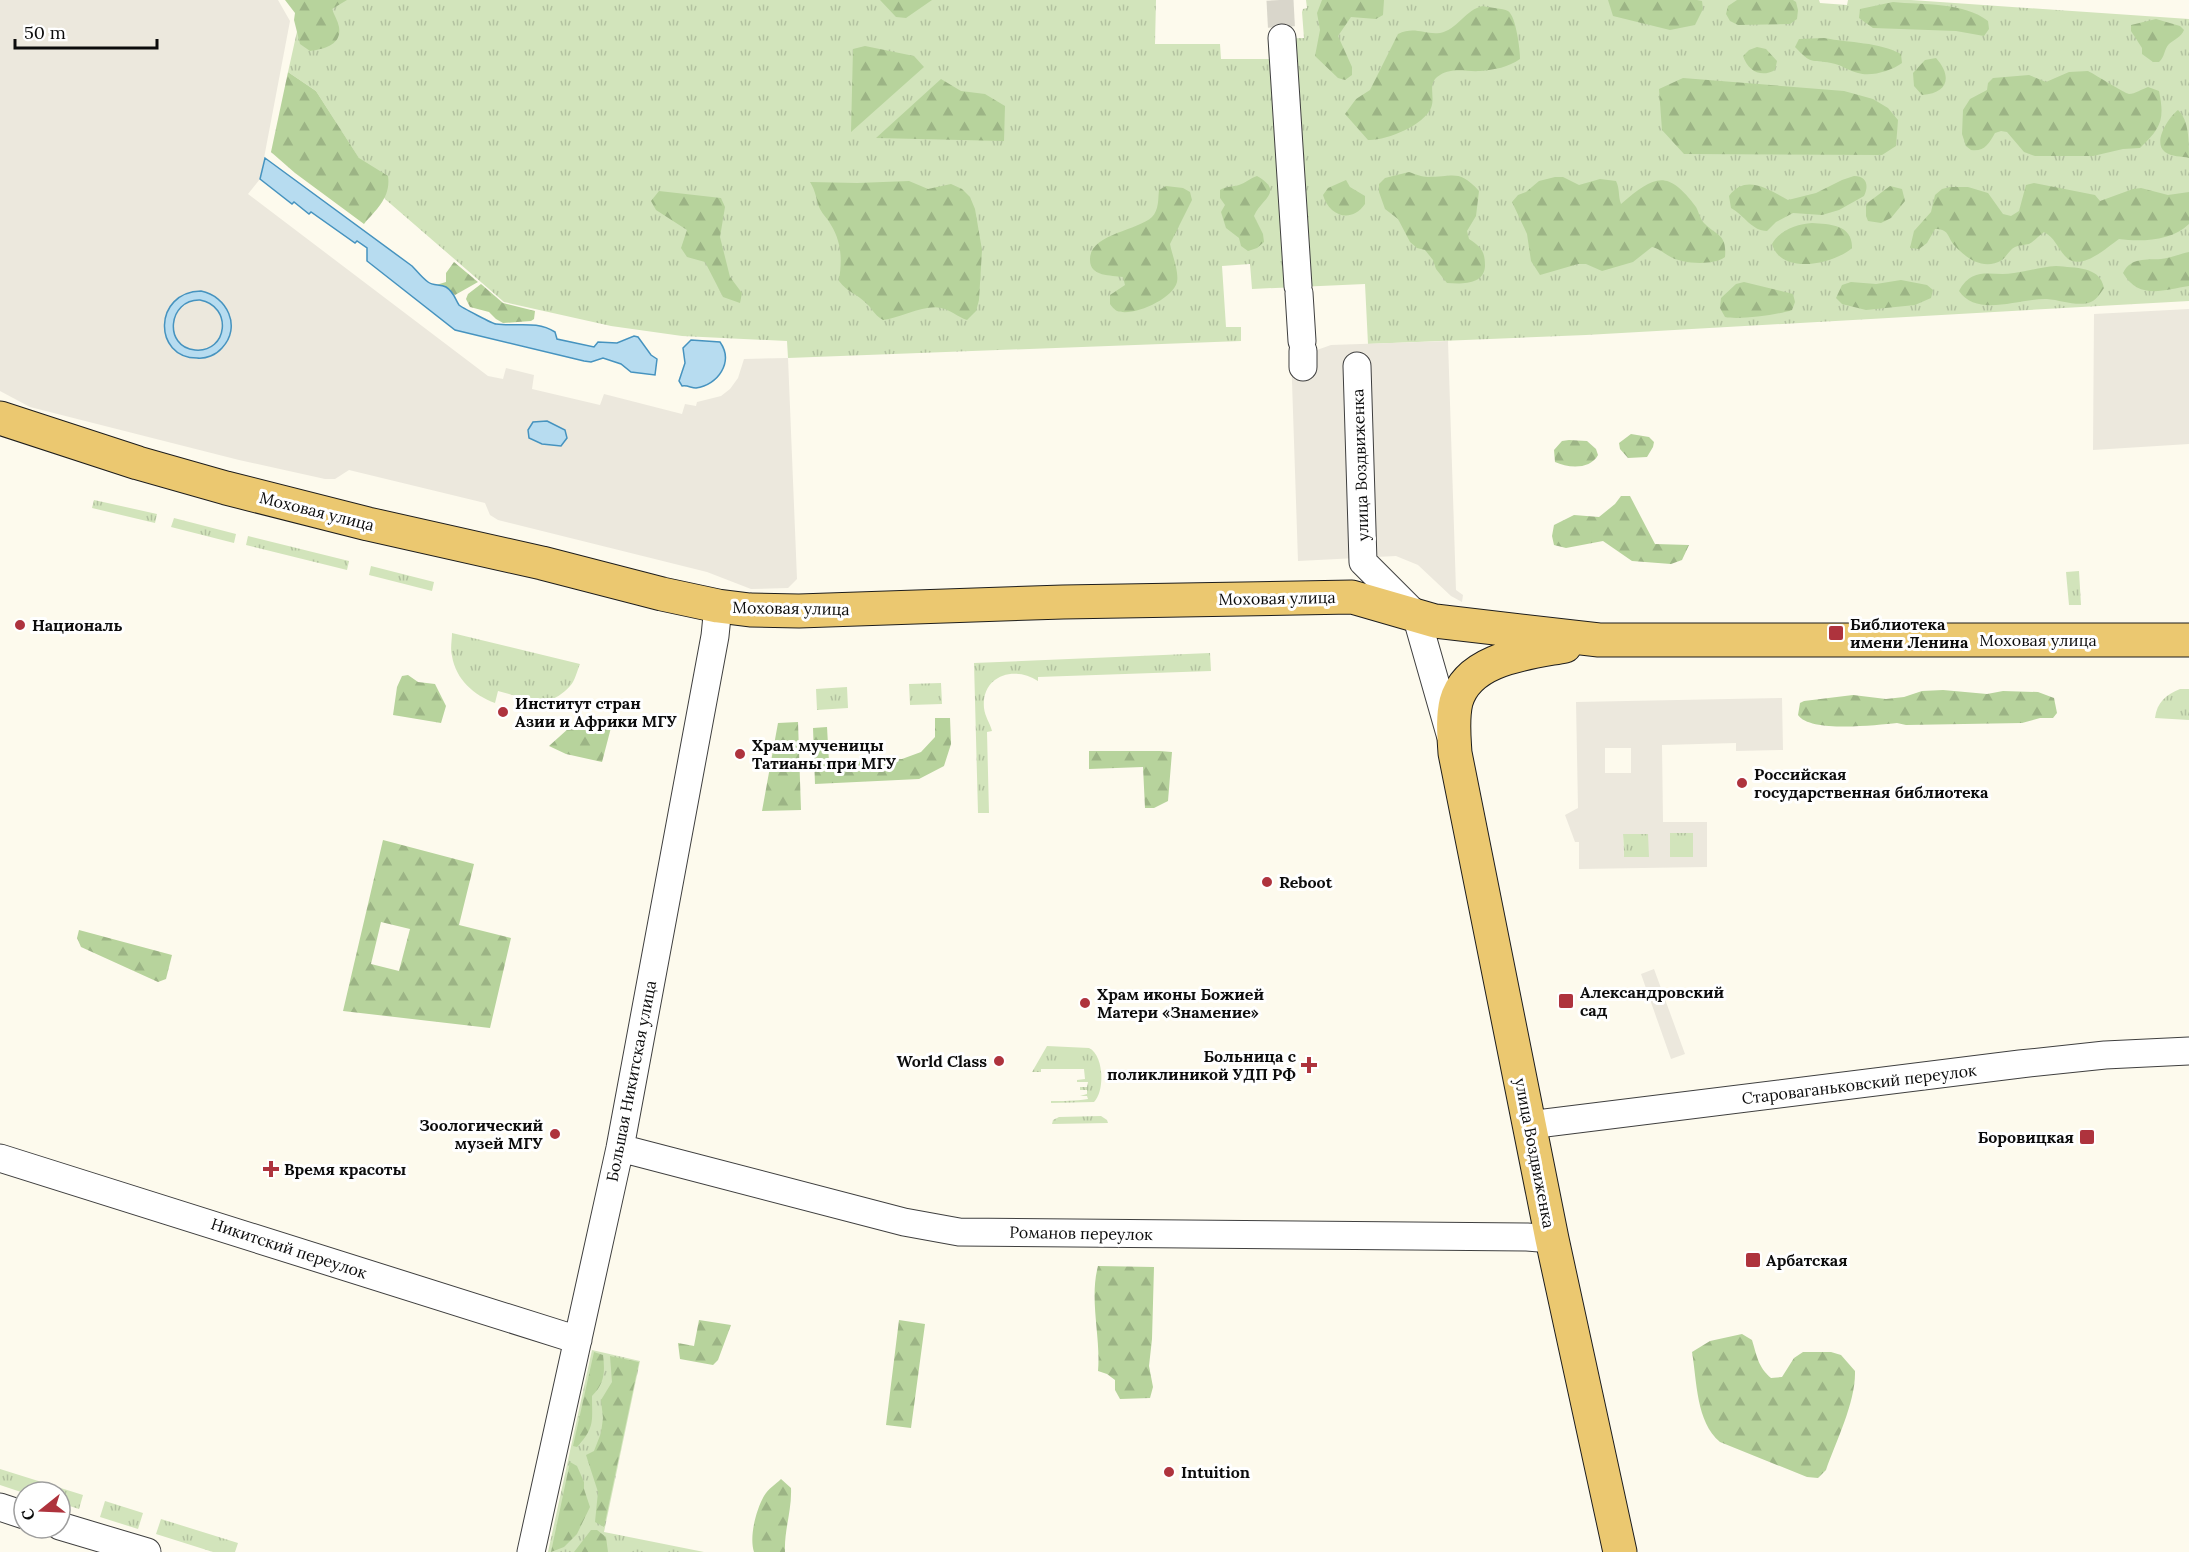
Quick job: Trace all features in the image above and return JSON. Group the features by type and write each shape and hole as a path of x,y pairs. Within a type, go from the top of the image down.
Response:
{"main road":[{"name":"Моховая улица","path":"1,418 138,463 226,488 718,606 750,610 800,611 1063,602 1352,597 1435,621 1599,640 2189,640"},
{"name":"Моховая улица","path":"1502,660 1599,640"},
{"name":"улица Воздвиженка","path":"1502,660 1476,672 1463,686 1456,702 1453,722 1455,753 1552,1239 1620,1552"}],"street":[{"path":"1282,38 1302,353"},
{"name":"улица Воздвиженка","path":"1357,366 1363,562 1416,615 1455,753"},
{"name":"Большая Никитская улица","path":"531,1552 620,1148 715,636 718,606"},
{"name":"Староваганьковский переулок","path":"1529,1125 2020,1064 2105,1055 2189,1051"},
{"name":"Романов переулок","path":"620,1148 904,1222 951,1231 1552,1239"},
{"name":"Никитский переулок","path":"0,1158 578,1340"},
{"path":"72,1530 147,1552"}],"green space":[{"path":"285,0 347,0 332,9 339,27 338,38 335,42 310,51 300,44 294,20 295,13"},
{"path":"304,0 1156,0 1155,44 1220,44 1221,59 1269,59 1268,39 1304,38 1302,12 1307,8 1306,0 1819,0 1820,3 1847,5 1848,0 1911,0 2189,19 2189,301 1586,335 1368,344 1365,284 1252,289 1250,264 1222,266 1226,327 1241,327 1241,341 788,358 787,341 682,336 611,326 504,302 385,199 316,91 288,72"},
{"path":"880,0 932,0 906,18 896,17"},
{"path":"1322,0 1384,0 1383,15 1376,19 1351,17 1338,36 1352,67 1352,75 1345,80 1338,78 1315,56 1320,30 1317,13"},
{"path":"1608,0 1697,0 1702,1 1703,9 1695,25 1670,30 1613,16"},
{"path":"1737,0 1793,0 1798,10 1797,19 1790,24 1738,25 1730,21 1726,14 1728,6"},
{"path":"1893,2 1967,10 1988,21 1989,29 1984,36 1956,31 1873,28 1859,18 1860,9"},
{"path":"1483,6 1506,10 1511,14 1517,34 1520,59 1496,69 1455,70 1440,75 1433,82 1431,108 1421,120 1394,135 1368,140 1345,114 1356,99 1370,90 1398,34 1409,31 1440,33 1452,28 1472,11"},
{"path":"2156,19 2180,26 2184,30 2167,46 2161,60 2153,62 2142,54 2142,48 2131,31 2131,25"},
{"path":"1824,38 1883,47 1901,54 1902,63 1881,72 1863,74 1834,64 1812,60 1805,57 1795,47 1799,39"},
{"path":"865,46 914,56 924,67 851,132 853,49"},
{"path":"1757,47 1766,49 1777,61 1775,70 1760,73 1748,66 1743,56 1749,50"},
{"path":"1936,58 1944,71 1945,82 1938,91 1922,95 1914,86 1913,73 1925,60"},
{"path":"2088,71 2129,94 2148,87 2159,91 2162,109 2160,123 2153,135 2140,148 2123,149 2093,156 2035,156 2024,152 2007,132 2001,131 1995,133 1983,148 1971,150 1966,146 1962,134 1963,110 1970,99 1987,90 1988,83 1993,78 2029,75 2046,82 2069,72"},
{"path":"288,72 316,91 359,158 388,176 385,196 364,224 295,173 271,152"},
{"path":"1683,78 1844,91 1873,99 1888,108 1898,120 1896,146 1882,155 1684,154 1662,130 1659,89"},
{"path":"941,79 961,91 985,94 1005,106 1004,141 876,138"},
{"path":"2178,110 2186,125 2189,158 2170,155 2161,148 2163,130"},
{"path":"1409,172 1426,177 1461,177 1479,191 1476,216 1467,231 1469,239 1483,253 1485,266 1481,277 1471,282 1447,283 1425,250 1417,248 1410,242 1398,219 1385,209 1379,192 1379,184 1385,178"},
{"path":"1257,176 1265,182 1270,191 1269,196 1254,216 1263,234 1264,242 1248,251 1241,246 1239,238 1226,228 1221,212 1225,205 1220,198 1220,190 1241,184"},
{"path":"1854,176 1866,182 1864,196 1839,210 1822,215 1793,213 1776,222 1767,231 1752,226 1731,208 1729,196 1743,186 1765,188 1788,200 1816,193"},
{"path":"1563,177 1579,185 1600,179 1616,181 1621,204 1652,182 1660,180 1677,186 1696,207 1703,222 1723,240 1725,257 1713,262 1689,262 1674,259 1652,247 1633,262 1602,271 1586,264 1578,264 1540,275 1531,261 1527,234 1512,202 1518,195 1526,192 1539,181"},
{"path":"1346,180 1350,187 1365,196 1365,204 1353,214 1341,215 1330,208 1323,195 1328,188"},
{"path":"909,181 928,189 951,184 962,189 970,197 975,209 982,250 979,300 976,311 967,320 935,307 883,320 839,281 841,259 837,238 820,209 810,182"},
{"path":"2034,183 2095,195 2100,201 2141,188 2168,195 2189,192 2189,224 2174,234 2156,239 2119,239 2093,257 2078,262 2071,261 2065,256 2044,232 2029,244 2013,248 2002,260 1989,264 1976,262 1964,255 1940,229 1935,229 1927,243 1919,249 1910,248 1914,231 1931,212 1935,195 1942,189 1968,187 1988,193 2003,214 2011,216 2019,211 2026,185"},
{"path":"1166,186 1183,188 1190,192 1192,200 1170,244 1177,282 1168,295 1152,305 1133,311 1117,311 1110,304 1110,295 1125,285 1123,277 1102,274 1093,270 1090,260 1092,251 1105,239 1152,217 1157,208 1159,190"},
{"path":"1890,186 1902,189 1905,201 1891,218 1881,223 1868,221 1866,204"},
{"path":"659,191 721,198 725,207 720,237 730,277 742,293 740,303 723,297 705,262 687,257 681,248 687,230 656,210 651,201"},
{"path":"1812,223 1833,225 1845,230 1851,240 1852,248 1833,259 1809,264 1797,264 1777,254 1772,244 1784,231"},
{"path":"2189,252 2189,286 2161,291 2144,290 2136,287 2123,273 2130,264 2135,262"},
{"path":"454,262 478,282 455,295 445,287 436,285 446,282 446,273"},
{"path":"2056,266 2092,272 2102,281 2104,288 2093,301 2083,304 2036,299 2000,305 1977,304 1967,299 1959,291 1964,283 1977,275 2006,274"},
{"path":"1901,280 1927,285 1933,290 1931,298 1915,305 1866,310 1842,304 1836,298 1842,285 1851,282 1876,284"},
{"path":"1744,282 1793,294 1795,302 1792,310 1739,318 1725,317 1720,308 1721,298 1736,284"},
{"path":"481,284 503,303 535,311 534,319 503,323 489,312 470,307 466,299 468,294"},
{"path":"1631,434 1649,437 1654,442 1647,457 1628,458 1620,449 1619,443"},
{"path":"1562,441 1587,441 1596,449 1598,455 1590,463 1578,466 1566,466 1555,462 1554,450"},
{"path":"1621,496 1630,496 1655,544 1689,545 1682,560 1671,564 1632,561 1603,541 1566,548 1554,545 1552,536 1554,525 1574,515 1599,517"},
{"path":"94,500 157,514 155,523 92,508"},
{"path":"174,518 236,534 234,543 171,527"},
{"path":"248,536 349,561 347,570 246,545"},
{"path":"371,566 434,582 432,591 369,575"},
{"path":"2079,571 2081,605 2069,605 2066,572"},
{"path":"452,633 580,664 572,684 559,696 538,705 517,709 520,697 498,691 495,703 480,696 467,686 454,665 451,647"},
{"path":"1210,653 1211,671 1038,677 1038,681 1029,676 1010,674 993,681 984,697 985,714 992,731 987,732 989,813 978,813 974,663"},
{"path":"408,675 418,682 435,684 446,706 441,723 393,715 397,687 402,676"},
{"path":"941,683 942,704 910,705 909,684"},
{"path":"847,687 848,708 817,710 816,689"},
{"path":"2180,689 2189,689 2189,720 2155,718 2163,700"},
{"path":"1943,690 1987,694 2003,691 2038,692 2054,698 2057,713 2053,718 2040,718 2022,723 1906,725 1897,723 1844,726 1816,724 1805,721 1798,715 1800,703 1804,701 1853,695 1886,699 1904,697 1922,691"},
{"path":"599,717 613,720 602,762 566,754 549,746 569,728 586,725"},
{"path":"935,718 950,718 951,744 944,766 919,779 815,784 813,728 827,727 829,762 902,759 921,752 935,737"},
{"path":"798,722 801,810 762,811 778,723"},
{"path":"1089,751 1172,752 1168,801 1154,808 1145,808 1143,767 1089,769"},
{"path":"1649,833 1649,857 1624,858 1623,834"},
{"path":"1669,833 1693,833 1693,857 1670,857"},
{"path":"383,840 474,864 459,925 511,938 490,1028 343,1011","holes":["381,922 410,929 399,971 371,964"]},
{"path":"79,930 172,955 166,979 158,982 81,947 77,938"},
{"path":"1047,1046 1089,1048 1094,1052 1100,1065 1101,1082 1098,1097 1094,1102 1051,1103 1051,1101 1088,1099 1087,1096 1080,1096 1087,1094 1087,1090 1080,1090 1080,1087 1087,1087 1088,1082 1077,1082 1077,1080 1085,1079 1084,1069 1041,1069 1041,1072 1032,1072"},
{"path":"1101,1116 1108,1123 1052,1124 1053,1120 1059,1117"},
{"path":"1098,1266 1154,1267 1149,1366 1153,1387 1150,1398 1120,1399 1115,1390 1115,1380 1098,1371 1095,1292"},
{"path":"699,1320 731,1325 718,1360 713,1365 680,1359 678,1343 694,1346"},
{"path":"899,1320 925,1324 911,1428 886,1425"},
{"path":"1742,1334 1752,1340 1761,1365 1771,1378 1782,1377 1794,1358 1803,1352 1831,1352 1841,1355 1855,1371 1845,1421 1826,1470 1818,1478 1807,1477 1720,1442 1706,1424 1699,1400 1692,1352 1710,1341"},
{"path":"592,1350 640,1361 604,1532 704,1552 548,1552"},
{"path":"594,1352 603,1355 603,1377 592,1396 590,1429 577,1447 573,1446"},
{"path":"610,1356 639,1362 604,1527 595,1522 598,1492 586,1455 594,1451 601,1433 603,1418 601,1400 612,1382"},
{"path":"570,1462 577,1466 584,1482 590,1507 577,1534 564,1547 551,1552"},
{"path":"0,1469 35,1480 12,1480 12,1489 0,1485"},
{"path":"781,1479 791,1488 785,1552 754,1552 753,1531 758,1509 766,1493"},
{"path":"72,1492 83,1495 79,1509 72,1507"},
{"path":"105,1501 143,1513 138,1529 100,1517"},
{"path":"161,1519 238,1543 235,1552 213,1552 156,1534"},
{"path":"591,1530 597,1530 606,1537 608,1552 574,1552"}],"shaded area":[{"path":"0,0 278,0 290,21 260,179 248,194 488,376 503,379 506,368 534,375 532,389 600,405 604,394 682,414 685,404 696,406 697,402 721,396 730,389 738,378 744,359 788,358 797,579 788,588 751,589 707,572 498,520 490,515 485,503 349,470 335,479 325,479 239,460 30,407 0,391"},
{"path":"2189,309 2189,444 2093,450 2094,314"},
{"path":"1448,341 1456,590 1463,595 1462,602 1451,596 1418,565 1396,556 1298,561 1291,352 1314,351 1331,345"},
{"path":"1782,698 1783,750 1736,751 1736,743 1662,745 1663,822 1707,822 1707,867 1579,869 1579,842 1575,842 1565,815 1578,808 1576,702","holes":["1605,748 1631,748 1631,773 1605,773","1670,833 1693,833 1693,857 1670,857","1623,834 1648,834 1649,857 1624,857"]},
{"path":"1654,969 1685,1054 1671,1059 1641,974"}],"water":[{"path":"265,158 412,266 428,282 449,289 459,305 465,309 496,324 541,326 555,332 557,339 594,347 598,342 617,343 634,336 638,337 651,355 657,359 655,375 631,372 621,364 603,358 591,362 584,361 455,330 367,261 367,248 357,241 355,243 294,202 292,204 260,179"},
{"path":"201,291 210,294 218,299 229,314 231,331 228,340 211,356 200,358 183,355 172,348 166,337 164,325 167,313 174,302 185,294","holes":["200,300 211,304 222,319 220,337 206,349 195,350 185,347 174,333 176,315 181,307 189,302"]},
{"path":"691,340 720,342 725,357 722,371 717,377 704,386 696,388 682,386 679,381 685,363 683,348"},
{"path":"547,421 565,430 567,438 561,446 542,444 529,438 528,430 533,422"}],"tunnel":[{"path":"1280,0 1282,38"}],"place":[{"name":"Националь","path":"20,625"},
{"name":"Библиотека имени Ленина","path":"1836,633"},
{"name":"Институт стран Азии и Африки МГУ","path":"503,712"},
{"name":"Храм мученицы Татианы при МГУ","path":"740,754"},
{"name":"Российская государственная библиотека","path":"1742,783"},
{"name":"Reboot","path":"1267,882"},
{"name":"Александровский сад","path":"1566,1001"},
{"name":"Храм иконы Божией Матери «Знамение»","path":"1085,1003"},
{"name":"World Class","path":"999,1061"},
{"name":"Больница с поликлиникой УДП РФ","path":"1309,1065"},
{"name":"Зоологический музей МГУ","path":"555,1134"},
{"name":"Боровицкая","path":"2087,1137"},
{"name":"Время красоты","path":"271,1169"},
{"name":"Арбатская","path":"1753,1260"},
{"name":"Intuition","path":"1169,1472"}]}
